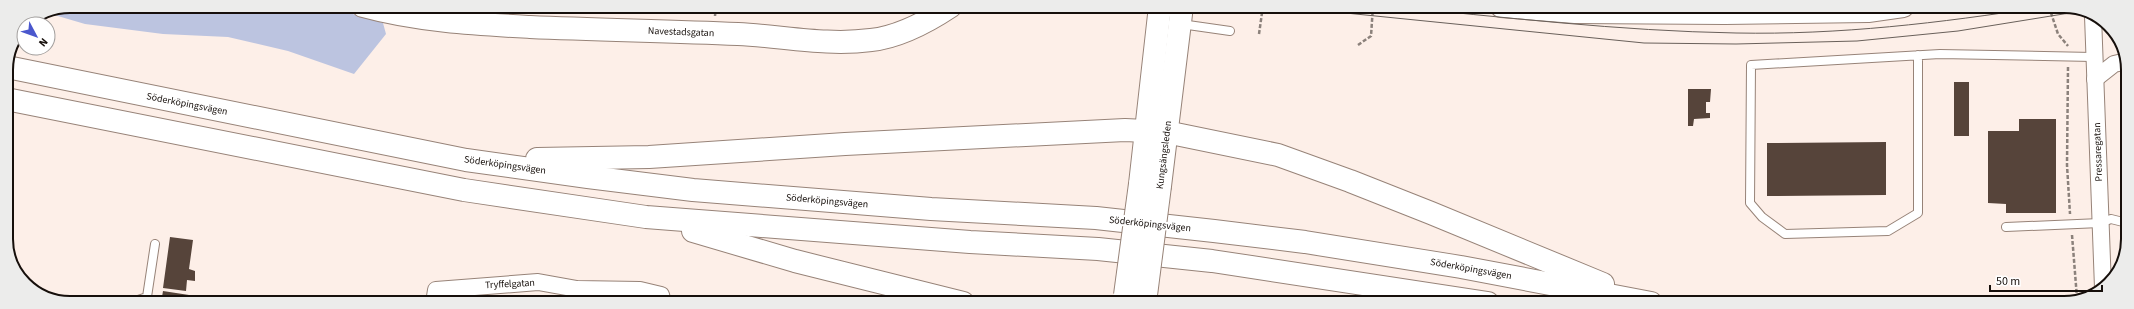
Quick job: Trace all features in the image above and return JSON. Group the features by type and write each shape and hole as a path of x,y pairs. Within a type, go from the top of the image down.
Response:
{"main road":[{"name":"Navestadsgatan","path":"418,13 464,24 740,34 834,43 872,40 905,31 941,13"},
{"name":"Kungsängsleden","path":"1135,296 1170,17"},
{"name":"Söderköpingsvägen","path":"13,68 466,160 693,190 930,209 1096,218 1305,242 1469,268 1617,296"},
{"path":"13,100 456,188 646,217 970,242 1098,249 1196,259 1442,296"},
{"path":"466,160 649,157 986,136 1124,130 1156,132 1278,155 1431,213 1634,296"},
{"path":"646,217 795,261 936,296"}],"street":[{"name":"Pressaregatan","path":"2093,21 2093,57 2103,281"},
{"path":"2095,79 2114,64 2120,62"},
{"name":"Tryffelgatan","path":"435,296 436,290 538,282 577,289 640,290 661,296"}],"lane":[{"path":"1170,17 1230,31"},
{"path":"1918,55 1918,213 1888,231 1785,234 1762,217 1750,202 1751,65 1918,55 1940,54 2093,57"},
{"path":"2006,227 2100,223 2110,219 2121,222"},
{"path":"147,296 155,244"}],"path":[{"path":"1259,34 1262,13"},
{"path":"1358,45 1371,36 1372,13"},
{"path":"2052,13 2058,34 2068,45 2067,165 2077,295"}],"shaded area":[{"path":"70,13 349,13 383,23 386,34 354,74 288,51 228,37 163,34 85,24 55,15"}],"building":[{"path":"1954,82 1969,82 1969,136 1954,136"},
{"path":"1688,89 1711,89 1710,102 1706,102 1706,113 1710,113 1710,118 1694,119 1693,126 1688,126"},
{"path":"2019,119 2056,119 2056,213 2006,213 2006,204 1988,203 1988,131 2019,131"},
{"path":"1886,142 1886,195 1767,196 1767,143"},
{"path":"170,237 193,240 189,269 195,271 195,281 187,280 186,291 163,288"},
{"path":"163,291 189,295 189,296 162,296"}],"tram line":[{"path":"1346,13 1644,43 1736,44 1857,41 1958,31 2070,13"},
{"path":"1458,13 1605,26 1692,32 1736,33 1851,30 1928,23 2001,13"}]}
